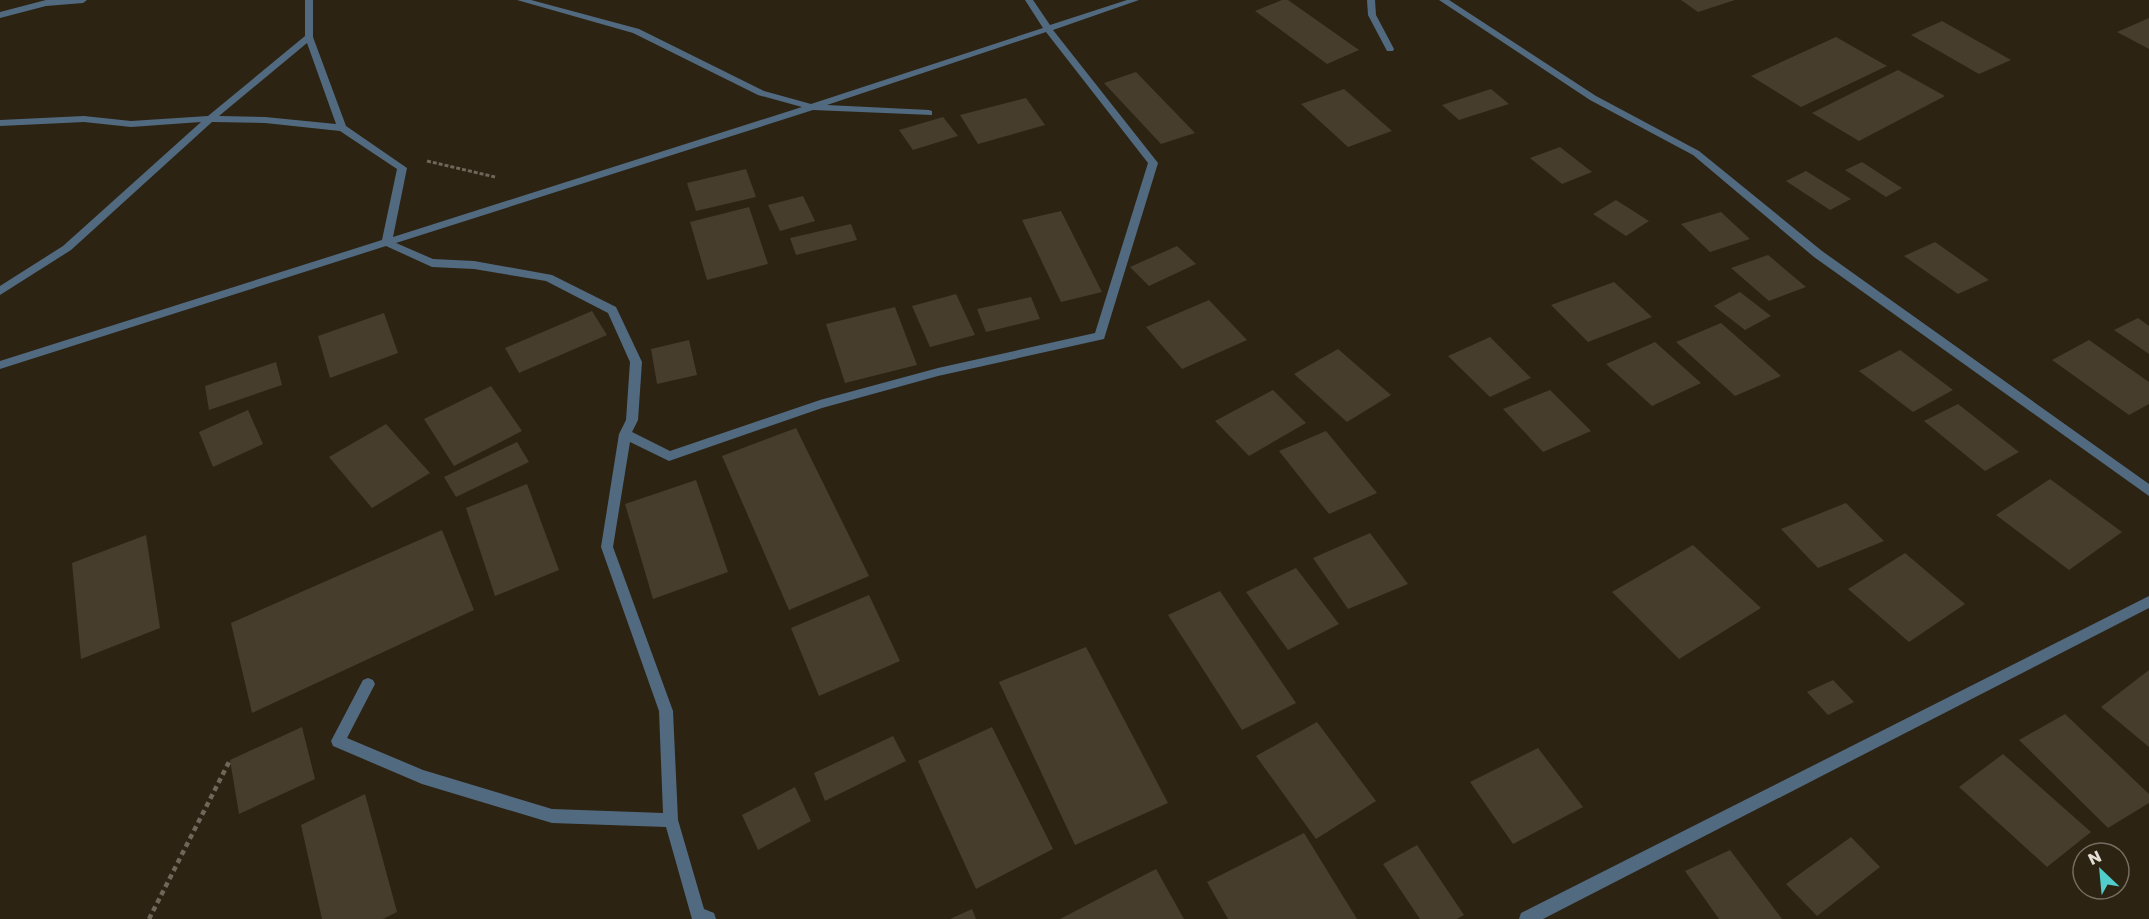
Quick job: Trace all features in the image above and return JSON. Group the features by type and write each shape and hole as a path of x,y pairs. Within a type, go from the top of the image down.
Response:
{"street":[{"path":"0,15 46,3 83,0"},
{"path":"309,0 309,37 342,128"},
{"path":"521,0 636,31 760,93 811,107 929,113"},
{"path":"625,434 669,456 820,404 938,372 1100,336 1153,163 1048,29 1029,0"},
{"path":"0,365 811,107 1135,0"},
{"path":"1371,0 1372,15 1390,49"},
{"path":"1443,0 1593,98 1696,153 1818,254 2149,491"},
{"path":"0,291 67,248 210,119 309,37"},
{"path":"0,123 84,119 131,124 210,119 265,120 342,128 402,168 387,243"},
{"path":"387,243 432,263 474,265 548,278 612,310 636,362 632,420 625,434 607,547 666,711 671,820 698,914 708,919"},
{"path":"1527,919 2149,602"},
{"path":"368,684 338,741 422,777 552,816 671,820"}],"path":[{"path":"424,160 498,178"},
{"path":"149,919 230,760"}],"building":[{"path":"1282,0 1288,0 1359,50 1327,64 1255,11"},
{"path":"1681,0 1735,0 1698,12"},
{"path":"2149,18 2149,49 2117,32"},
{"path":"1942,21 2011,60 1979,74 1911,35"},
{"path":"1836,37 1887,66 1801,107 1751,76"},
{"path":"1898,70 1945,96 1859,141 1812,113"},
{"path":"1136,72 1195,133 1161,144 1104,83"},
{"path":"1344,89 1392,131 1348,147 1301,104"},
{"path":"1491,89 1509,104 1459,120 1442,105"},
{"path":"1026,98 1045,125 978,144 960,115"},
{"path":"943,117 958,136 913,150 899,130"},
{"path":"1560,147 1592,172 1562,184 1530,158"},
{"path":"1862,162 1902,188 1886,197 1845,170"},
{"path":"746,169 756,197 696,211 687,183"},
{"path":"1806,171 1851,199 1830,210 1786,181"},
{"path":"803,196 815,221 780,231 768,205"},
{"path":"1616,200 1649,221 1626,236 1593,214"},
{"path":"749,207 768,264 707,280 690,222"},
{"path":"1061,211 1102,292 1061,302 1022,220"},
{"path":"1721,212 1750,239 1710,252 1681,224"},
{"path":"851,224 857,240 796,255 790,238"},
{"path":"1935,242 1989,280 1958,294 1904,256"},
{"path":"1177,246 1196,264 1149,286 1130,267"},
{"path":"1768,255 1806,287 1769,301 1731,268"},
{"path":"1614,282 1652,317 1588,342 1551,305"},
{"path":"1740,292 1771,316 1745,330 1714,306"},
{"path":"956,294 975,335 930,347 912,306"},
{"path":"1031,297 1040,319 986,332 977,309"},
{"path":"1209,300 1247,340 1182,369 1146,327"},
{"path":"895,307 917,365 845,383 826,324"},
{"path":"592,311 607,335 519,373 505,348"},
{"path":"384,313 398,353 330,378 318,336"},
{"path":"2138,318 2149,326 2149,354 2114,330"},
{"path":"1721,323 1781,376 1735,396 1676,342"},
{"path":"1490,337 1531,378 1490,397 1448,356"},
{"path":"689,340 697,375 657,384 651,349"},
{"path":"2089,340 2149,382 2149,404 2129,415 2052,360"},
{"path":"1655,342 1701,383 1652,406 1606,364"},
{"path":"1338,349 1391,395 1347,422 1294,374"},
{"path":"1900,350 1953,390 1913,412 1859,371"},
{"path":"276,362 282,385 209,410 205,386"},
{"path":"491,386 522,431 454,466 424,419"},
{"path":"1273,390 1306,423 1249,456 1215,421"},
{"path":"1550,390 1591,431 1543,452 1503,409"},
{"path":"1958,404 2019,452 1985,471 1924,421"},
{"path":"248,410 263,444 213,467 199,432"},
{"path":"386,424 430,473 372,508 329,457"},
{"path":"796,428 869,576 789,610 722,456"},
{"path":"1326,431 1377,493 1329,514 1279,451"},
{"path":"517,442 529,462 456,497 444,477"},
{"path":"2050,479 2122,532 2069,570 1996,515"},
{"path":"696,480 728,572 653,599 625,504"},
{"path":"527,484 559,570 495,596 466,508"},
{"path":"1846,503 1884,541 1818,568 1781,529"},
{"path":"442,530 474,610 252,713 231,623"},
{"path":"1370,533 1408,584 1348,609 1313,558"},
{"path":"146,535 160,628 81,659 72,563"},
{"path":"1693,545 1761,608 1679,659 1612,592"},
{"path":"1905,553 1965,604 1909,642 1848,589"},
{"path":"1296,568 1339,624 1288,650 1246,592"},
{"path":"1220,591 1296,703 1242,730 1168,615"},
{"path":"869,595 900,661 819,696 791,628"},
{"path":"1086,647 1168,803 1075,845 999,682"},
{"path":"2149,670 2149,747 2101,707"},
{"path":"1833,680 1854,702 1828,715 1807,692"},
{"path":"2065,714 2149,794 2149,803 2108,828 2019,740"},
{"path":"1317,722 1376,801 1316,839 1256,756"},
{"path":"302,727 315,779 239,814 230,760"},
{"path":"992,727 1053,849 976,889 918,761"},
{"path":"893,736 906,761 825,801 814,773"},
{"path":"1538,748 1583,807 1513,844 1470,782"},
{"path":"2003,754 2091,832 2080,841 2071,841 2071,848 2047,867 1959,787"},
{"path":"795,787 811,821 758,850 742,815"},
{"path":"365,794 397,912 383,919 322,919 301,825"},
{"path":"1304,833 1357,919 1228,919 1207,882"},
{"path":"1851,837 1880,867 1817,916 1786,884"},
{"path":"1417,845 1464,915 1457,919 1420,919 1383,864"},
{"path":"1730,850 1782,919 1719,919 1685,871"},
{"path":"1156,869 1184,919 1060,919"},
{"path":"972,909 976,919 950,919"}]}
